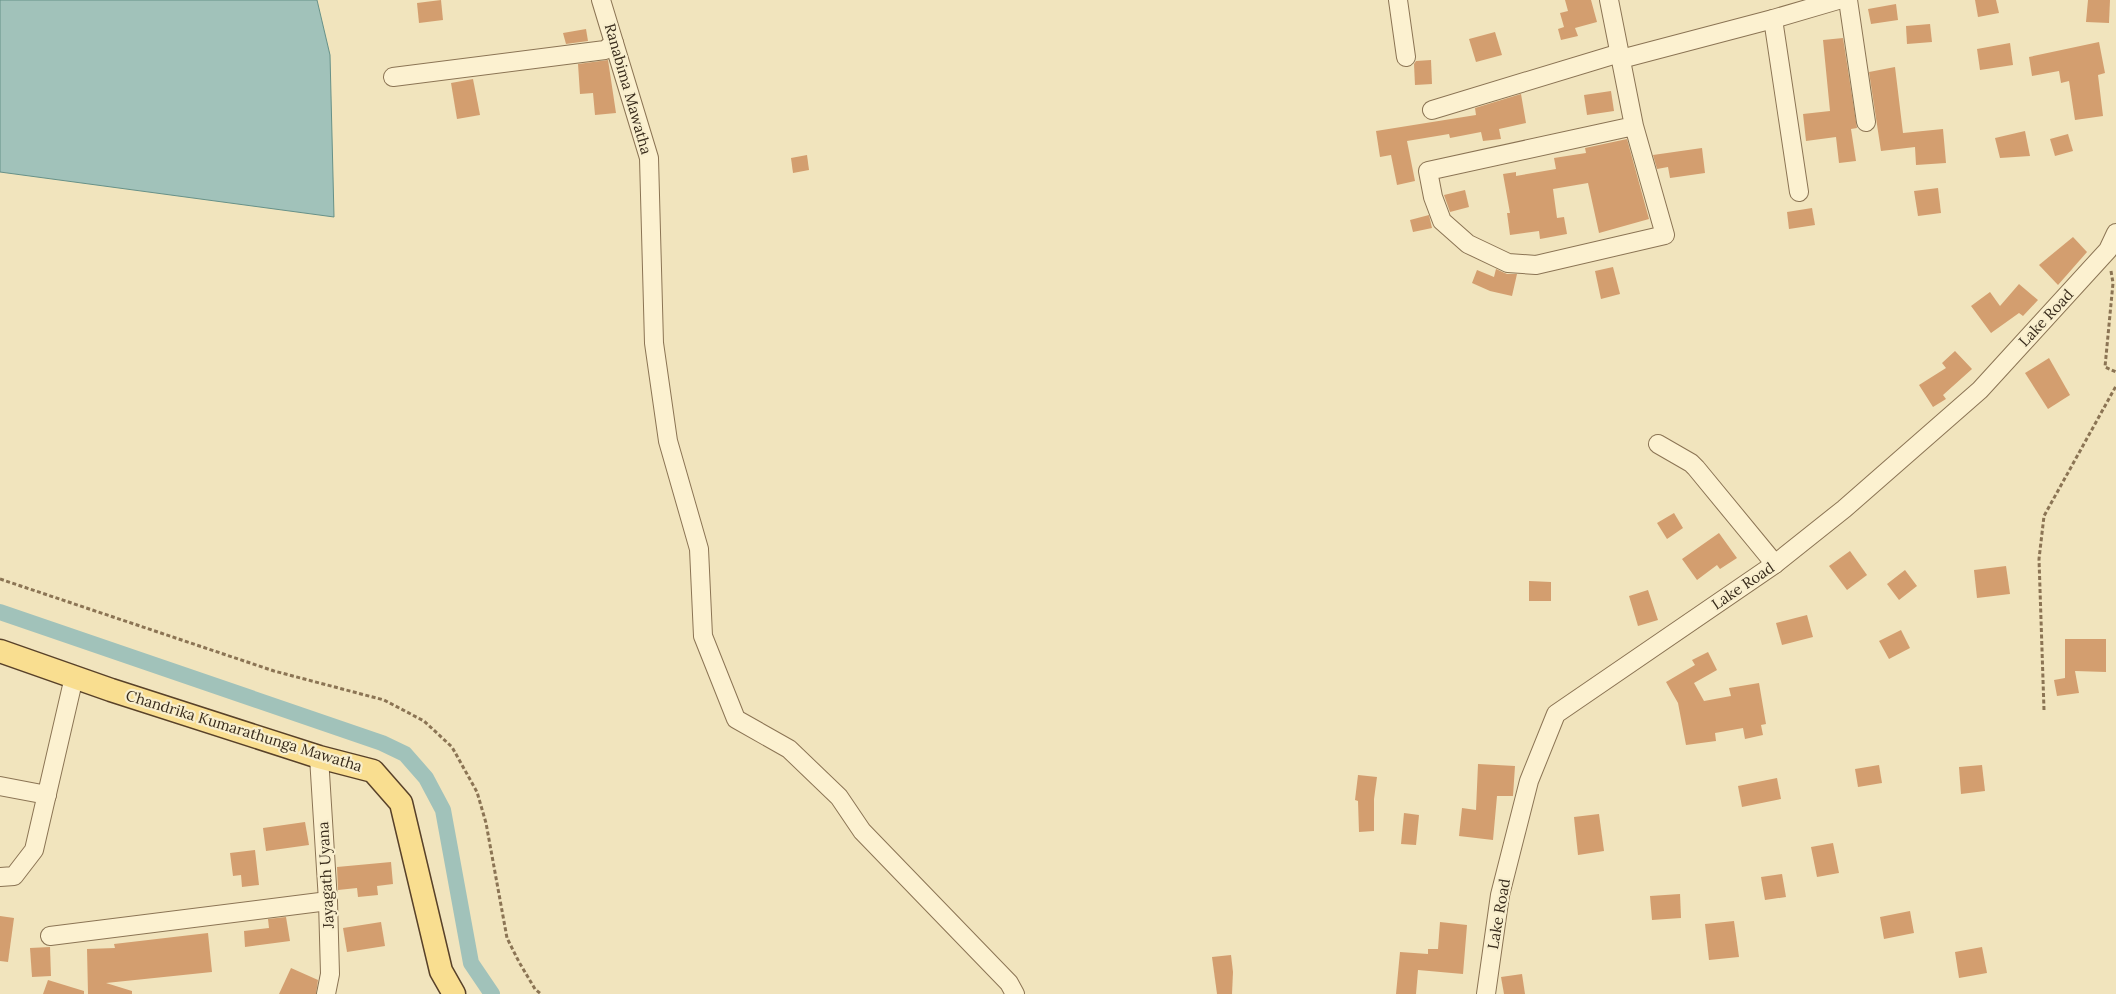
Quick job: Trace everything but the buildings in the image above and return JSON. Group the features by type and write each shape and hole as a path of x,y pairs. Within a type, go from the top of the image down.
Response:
{"main road":[{"name":"Chandrika Kumarathunga Mawatha","path":"0,651 319,757 373,771 401,803 441,971 454,994"}],"street":[{"name":"Ranabima Mawatha","path":"602,0 649,158 654,343 668,441 699,548 703,636 736,719 789,749 839,798 862,831 1009,983 1016,994"},
{"path":"1398,0 1406,57"},
{"path":"1609,0 1634,126 1664,235 1536,265 1508,263 1468,244 1442,221 1433,197 1428,171 1634,126"},
{"path":"1432,110 1620,56 1773,19 1838,0"},
{"path":"1848,0 1866,122"},
{"path":"1773,19 1799,192"},
{"path":"393,77 605,50 614,43"},
{"name":"Lake Road","path":"1486,994 1500,895 1529,781 1556,714 1775,564 1844,509 1980,390 2108,250 2116,233"},
{"path":"1658,444 1691,463 1696,468 1775,564"},
{"path":"0,877 14,876 34,850 74,677"},
{"name":"Jayagath Uyana","path":"319,757 328,901 330,974 326,994"},
{"path":"0,786 47,795"},
{"path":"50,936 328,901"}],"path":[{"path":"2108,250 2113,282 2105,367 2116,372"},
{"path":"2044,710 2039,559 2044,516 2116,386"},
{"path":"0,579 274,671 384,700 424,721 452,747 477,792 486,823 506,938 518,962 535,989 541,994"}],"water":[{"path":"0,0 317,0 330,55 334,217 0,172"}],"waterway":[{"path":"0,612 382,743 405,754 426,778 443,810 471,963 492,994"}]}
